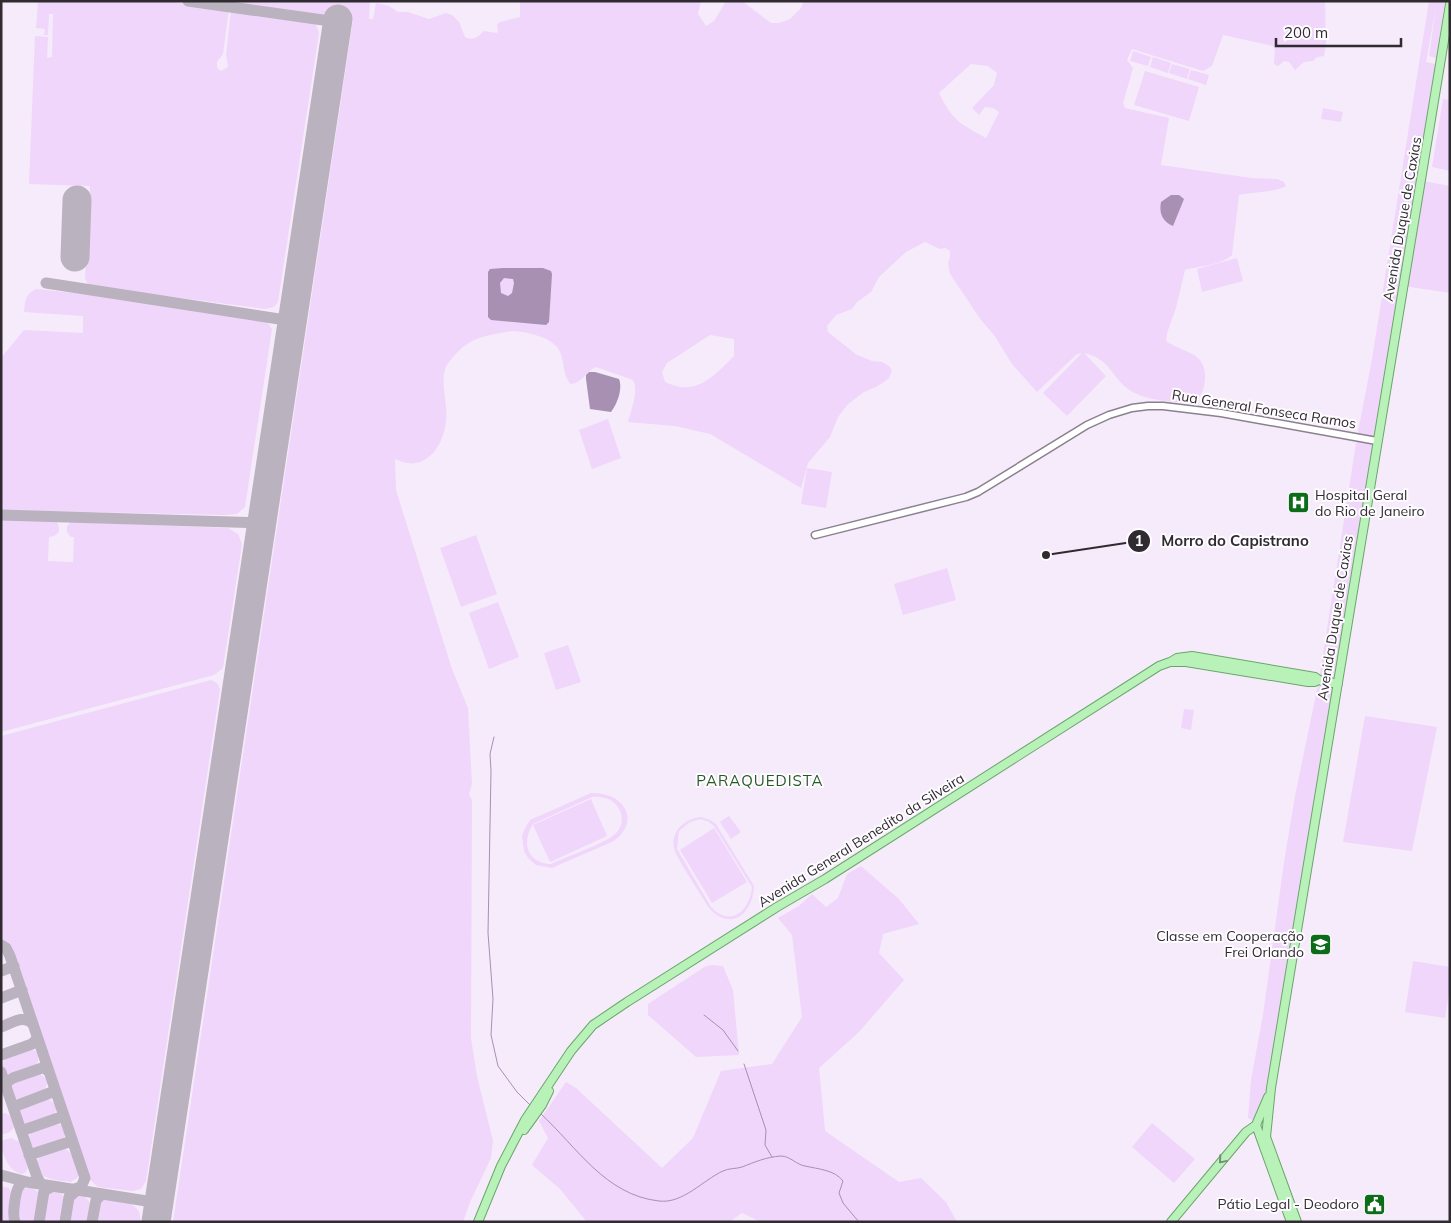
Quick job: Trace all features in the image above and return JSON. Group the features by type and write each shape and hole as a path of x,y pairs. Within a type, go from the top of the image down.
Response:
{"main road":[{"name":"Avenida Duque de Caxias","path":"1297,1222 1266,1136 1271,1088 1450,4"},
{"name":"Avenida General Benedito da Silveira","path":"478,1222 501,1166 517,1137 574,1054 577,1045 596,1022 1168,663 1193,663 1338,684"},
{"name":"Avenida Duque de Caxias","path":"1253,1123 1271,1088"},
{"path":"1253,1123 1266,1136"},
{"path":"1171,1222 1253,1123"},
{"path":"1253,1123 1291,1222"}],"street":[{"name":"Rua General Fonseca Ramos","path":"815,535 966,497 978,492 1087,425 1109,415 1132,408 1163,406 1221,413 1377,441"}],"shaded area":[{"path":"38,1 166,1 229,9 223,54 217,62 217,68 221,71 228,67 226,55 231,10 309,21 316,25 319,33 278,302 274,307 265,309 89,286 85,278 90,186 29,184 35,36 48,37 47,58 52,57 53,14 49,14 48,35 44,35 45,29 36,28"},
{"path":"215,1 370,1 369,19 373,19 376,3 389,6 398,12 408,12 429,19 446,13 452,15 459,22 465,37 470,39 477,37 484,31 497,33 497,24 520,17 520,1 701,1 698,14 706,26 714,21 726,1 742,1 771,23 779,23 790,19 801,8 804,1 1325,1 1326,45 1324,56 1317,57 1313,61 1304,62 1295,70 1289,62 1284,61 1278,66 1274,64 1275,50 1273,46 1223,35 1212,66 1203,71 1132,49 1127,60 1133,68 1123,103 1125,108 1169,118 1161,165 1251,178 1277,179 1284,182 1286,186 1277,190 1239,195 1232,255 1216,263 1185,270 1166,341 1193,354 1198,358 1205,371 1202,393 1192,403 1160,400 1137,394 1124,386 1100,360 1084,353 1106,376 1067,416 1043,393 1082,353 1077,354 1037,392 1012,364 994,335 981,320 950,274 948,263 950,251 945,248 940,249 925,242 906,252 879,277 871,292 857,302 852,309 836,315 827,326 828,332 857,355 872,361 882,362 889,366 892,371 889,378 884,382 864,392 848,404 838,417 830,437 808,463 801,488 710,434 675,426 628,422 635,395 633,380 596,367 571,384 566,376 559,350 552,342 540,336 512,331 498,333 471,342 453,357 446,366 445,371 446,421 443,436 437,448 423,461 407,463 395,459 396,490 452,669 468,708 472,784 469,794 472,800 471,1038 477,1076 493,1141 491,1158 463,1222 173,1222 353,20","holes":["971,64 988,66 997,73 994,85 972,108 979,115 985,107 993,108 999,112 986,138 969,129 953,116 939,93","710,335 734,339 734,356 719,371 695,386 676,386 665,382 662,372 667,363"]},
{"path":"1429,1 1445,1 1436,58 1429,56 1436,7 1426,62 1440,65 1423,181 1450,186 1450,293 1404,286 1271,1088 1263,1111 1252,1120 1248,1118 1251,1080 1263,1015 1284,862 1295,796 1319,680"},
{"path":"1133,51 1151,57 1148,66 1130,61"},
{"path":"1153,57 1171,63 1168,73 1150,67"},
{"path":"1172,64 1190,69 1187,79 1169,73"},
{"path":"1191,70 1209,75 1206,85 1188,79"},
{"path":"1145,71 1199,87 1189,121 1134,105"},
{"path":"1443,99 1450,100 1450,171 1432,167"},
{"path":"1323,108 1343,112 1341,122 1321,119"},
{"path":"1171,195 1179,195 1184,199 1173,226 1164,219 1160,210 1161,202"},
{"path":"1237,258 1243,281 1202,292 1197,269"},
{"path":"543,268 551,271 549,322 546,325 491,320 488,317 488,272 490,269","holes":["504,278 513,279 512,293 508,296 501,293 500,283"]},
{"path":"36,289 84,294 264,320 269,324 272,329 245,507 237,514 225,515 1,510 1,358 24,330 83,333 83,316 24,312 28,296"},
{"path":"589,372 619,379 619,396 611,412 590,409 586,379 586,375"},
{"path":"608,419 621,458 592,469 579,430"},
{"path":"807,468 832,472 826,508 801,504"},
{"path":"1,519 57,521 59,532 49,537 48,561 73,562 74,537 71,537 67,532 67,526 71,522 228,528 238,534 242,544 223,668 214,675 1,732"},
{"path":"476,535 497,594 461,607 440,548"},
{"path":"947,568 956,600 903,615 894,584"},
{"path":"498,602 519,657 489,669 469,613"},
{"path":"568,645 581,682 556,690 544,653"},
{"path":"211,680 217,683 220,689 146,1181 141,1189 133,1191 98,1187 88,1178 12,950 7,944 1,942 1,736"},
{"path":"1184,709 1194,710 1191,730 1181,728"},
{"path":"1365,716 1437,727 1412,851 1343,842"},
{"path":"591,793 612,797 620,802 625,808 627,824 614,841 552,868 536,865 528,858 524,851 522,836 530,820","holes":["592,797 611,801 619,809 622,822 615,834 551,864 543,863 532,856 528,850 527,838 533,824"]},
{"path":"591,799 607,836 550,862 533,825"},
{"path":"729,816 741,832 731,839 720,822"},
{"path":"701,817 716,824 754,886 750,905 745,912 733,919 725,919 709,908 674,848 675,836 680,826","holes":["701,819 714,826 752,887 750,896 743,909 738,914 732,916 725,916 711,907 677,849 679,831 690,822"]},
{"path":"714,828 747,882 712,903 680,850"},
{"path":"861,866 899,899 919,924 883,934 879,953 904,980 859,1032 819,1068 825,1131 899,1182 921,1178 946,1202 957,1222 761,1222 742,1213 729,1222 587,1222 560,1189 532,1165 548,1138 539,1121 566,1082 576,1088 662,1168 693,1138 721,1071 772,1064 802,1017 792,935 778,918 799,906 812,894 826,907 838,898 847,874"},
{"path":"1413,961 1450,967 1450,986 1445,1018 1405,1012"},
{"path":"706,966 723,966 733,990 739,1055 696,1057 648,1015 648,1004"},
{"path":"29,1049 36,1051 38,1055 36,1065 11,1076 3,1072 2,1065 7,1058"},
{"path":"39,1074 47,1082 43,1093 18,1101 11,1096 10,1088 13,1082"},
{"path":"48,1099 56,1106 53,1116 27,1127 21,1123 18,1113 21,1108"},
{"path":"5,1113 12,1117 14,1127 10,1132 1,1135 1,1114"},
{"path":"1152,1123 1195,1159 1174,1183 1132,1147"},
{"path":"54,1124 62,1125 65,1132 63,1139 38,1149 32,1147 29,1142 31,1133 39,1128"},
{"path":"11,1138 20,1142 28,1166 26,1172 22,1174 9,1166 3,1151 1,1141"},
{"path":"63,1149 70,1152 73,1156 77,1164 78,1177 71,1182 46,1177 38,1172 36,1161 40,1157"},
{"path":"1,1186 9,1188 12,1194 8,1218 10,1222 1,1222"},
{"path":"31,1187 39,1195 35,1219 33,1222 20,1222 17,1214 19,1200 25,1188"},
{"path":"54,1191 60,1192 64,1197 61,1222 44,1222 47,1196"},
{"path":"78,1196 83,1196 89,1201 88,1222 69,1222 73,1200"},
{"path":"108,1199 125,1202 135,1207 140,1215 140,1222 95,1222 96,1211 99,1205"}],"waterway":[{"path":"494,737 490,754 488,933 493,999 491,1035 498,1066 517,1092 530,1105"},
{"path":"704,1015 723,1030 738,1051"},
{"path":"744,1064 766,1130 765,1145 772,1157"},
{"path":"541,1114 607,1180 623,1190 640,1197 659,1201 676,1199 725,1170 781,1156 802,1165 831,1172 840,1177 843,1181 839,1193 843,1203 859,1222"}],"taxiway":[{"path":"188,1 337,22"},
{"path":"46,283 292,321"},
{"path":"1,515 262,523"},
{"path":"1,945 6,948 10,956 85,1178 81,1187 74,1189"},
{"path":"1,971 14,966"},
{"path":"1,998 22,990"},
{"path":"1,1027 22,1020 33,1024"},
{"path":"1,1055 32,1044 37,1036"},
{"path":"6,1088 7,1082 13,1078 42,1068 49,1072"},
{"path":"1,1072 41,1184"},
{"path":"13,1107 55,1091"},
{"path":"21,1131 64,1116"},
{"path":"29,1155 72,1141"},
{"path":"1,1175 27,1182 159,1203"},
{"path":"15,1222 15,1197 18,1188 22,1183 27,1182"},
{"path":"39,1222 44,1191 53,1186"},
{"path":"65,1222 69,1197 77,1190"},
{"path":"92,1222 96,1200 102,1194"}],"runway":[{"path":"156,1222 338,19"},
{"path":"75,257 77,200"}],"place":[{"name":"Hospital Geral do Rio de Janeiro","path":"1299,503"},
{"name":"Morro do Capistrano","path":"1046,555"},
{"name":"Classe em Cooperação Frei Orlando","path":"1320,944"},
{"name":"Pátio Legal - Deodoro","path":"1375,1204"}],"district":[{"name":"PARAQUEDISTA","path":"760,781"}]}
